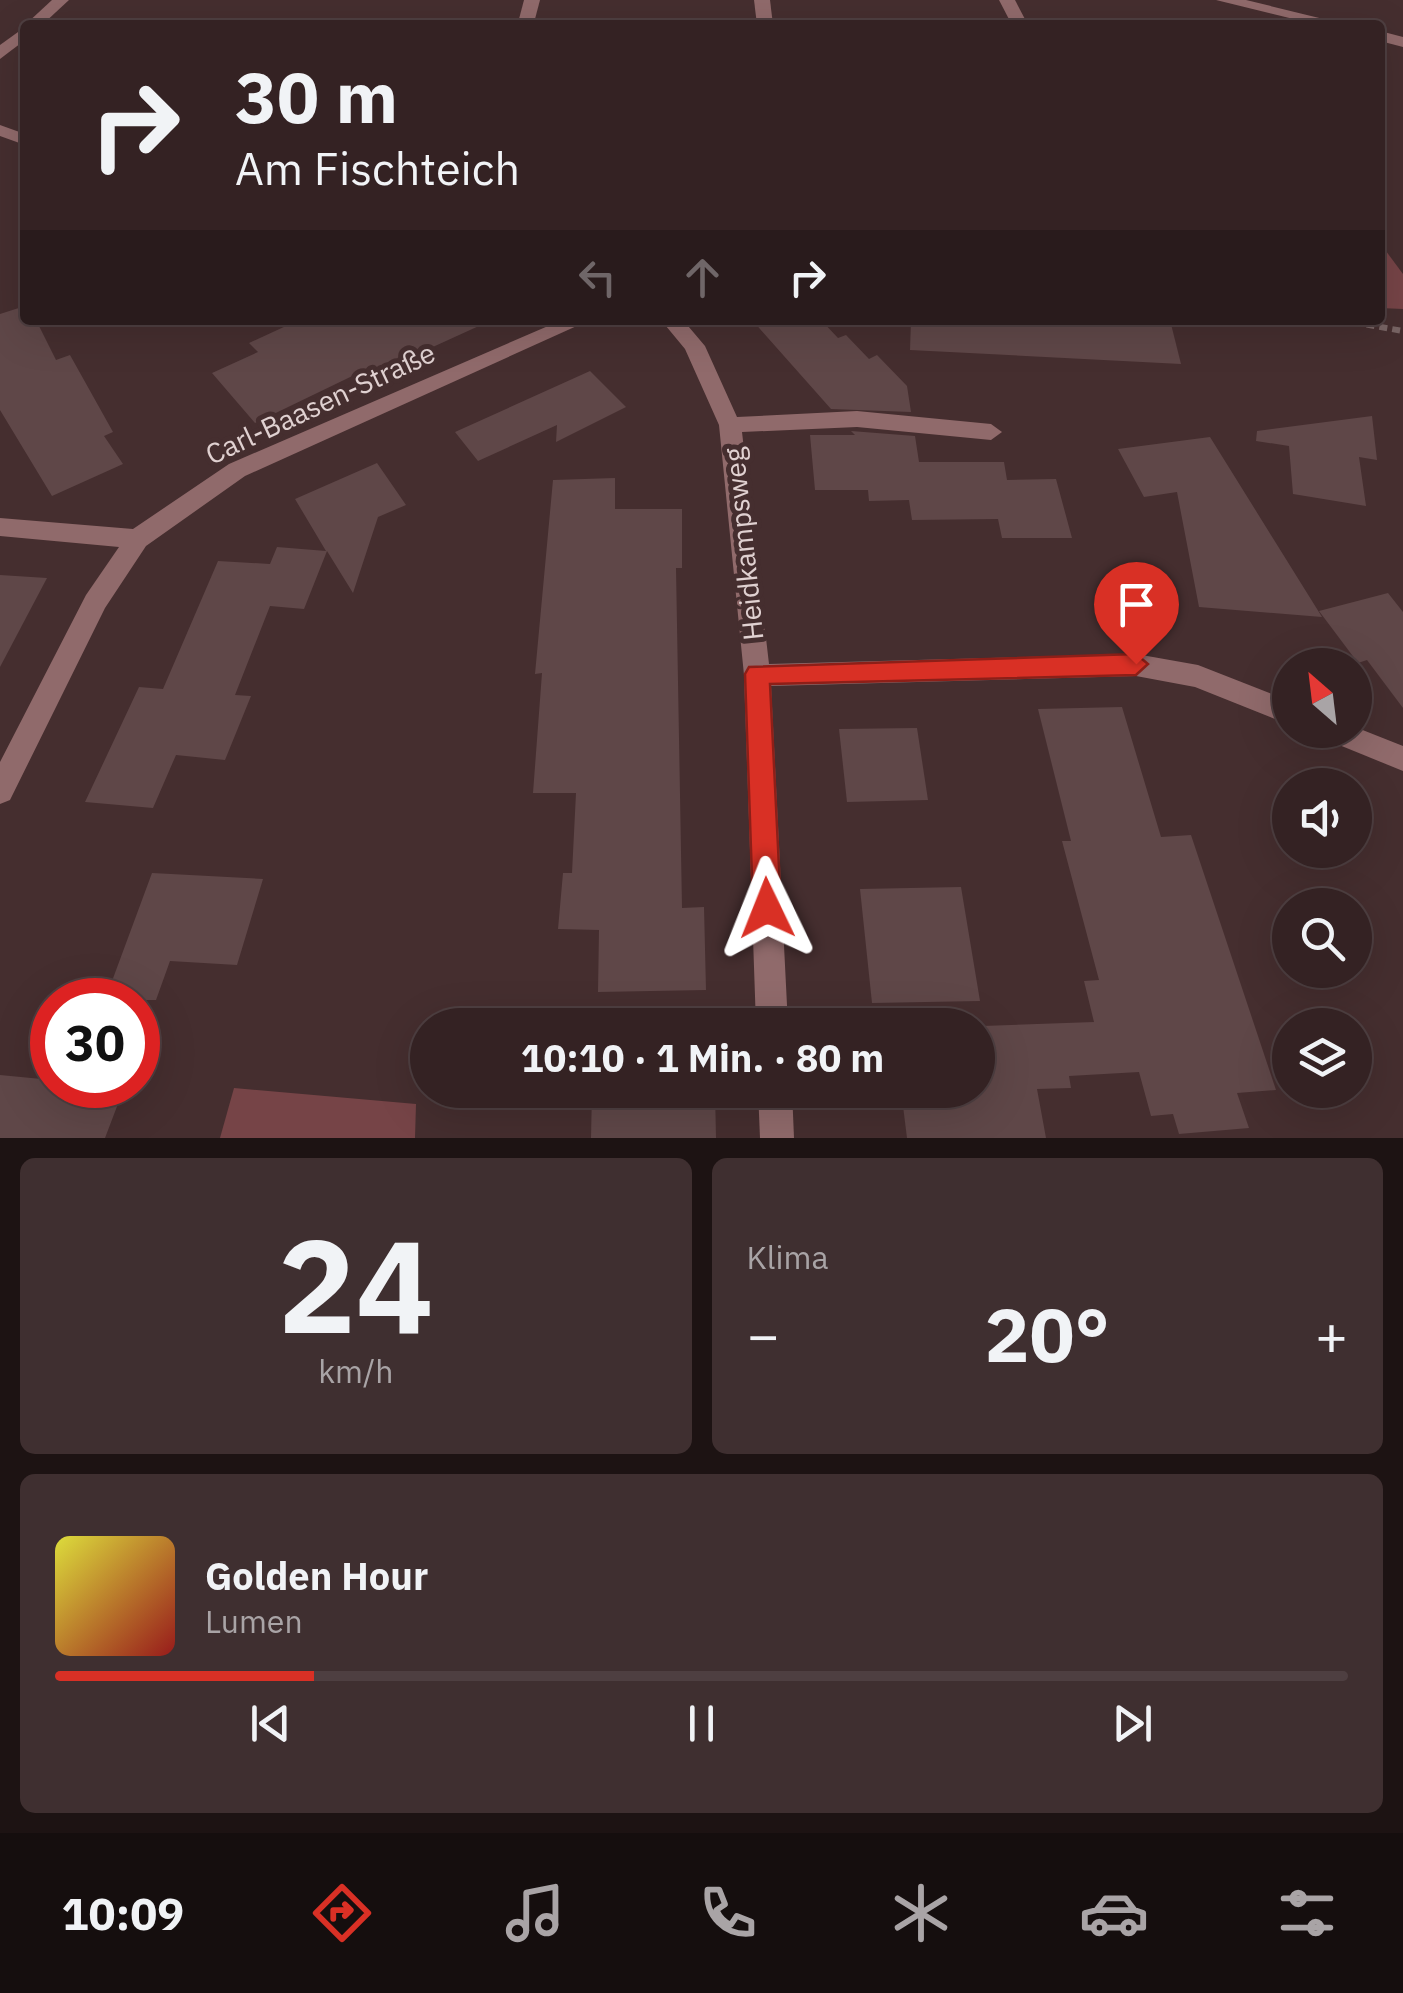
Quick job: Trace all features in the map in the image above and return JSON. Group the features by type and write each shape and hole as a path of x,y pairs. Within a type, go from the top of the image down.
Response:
{"street":[{"path":"39,20 61,0"},
{"path":"527,19 532,0"},
{"path":"1224,0 1317,20"},
{"path":"0,54 20,36"},
{"name":"Carl-Baasen-Straße","path":"0,790 95,602 137,539 237,470 569,325"},
{"name":"Heidkampsweg","path":"675,325 694,346 730,426 758,674 771,1008"},
{"path":"730,426 856,419 991,432"},
{"path":"0,527 137,539"},
{"path":"758,674 1136,664 1198,676 1272,706"},
{"path":"1372,746 1403,759"},
{"path":"775,1108 776,1138"}],"path":[{"path":"1375,325 1403,331"}],"shaded area":[{"path":"1385,250 1403,274 1403,309 1385,308"},
{"path":"234,1088 410,1103 410,1108 416,1108 415,1138 220,1138"}],"building":[{"path":"20,308 20,325 38,325 56,360 70,355 113,432 104,436 123,464 52,496 0,410 0,314"},
{"path":"288,325 481,325 378,372 373,366 255,423 212,373 258,352 249,343"},
{"path":"756,325 826,325 838,338 846,335 869,359 877,355 907,386 911,412 831,409"},
{"path":"911,325 1171,325 1181,364 910,350"},
{"path":"590,371 626,407 556,442 557,425 478,461 455,432"},
{"path":"1372,416 1377,460 1359,457 1366,506 1293,494 1289,446 1256,441 1257,431"},
{"path":"851,431 915,436 919,462 1004,462 1007,480 1056,479 1072,538 1002,538 998,519 912,520 909,500 869,501 868,490 815,490 810,435 855,435"},
{"path":"1210,437 1322,617 1199,607 1177,492 1144,497 1118,449"},
{"path":"377,463 406,505 378,517 353,593 327,551 304,609 270,606 235,695 251,696 225,760 176,755 153,808 85,802 139,687 163,689 218,561 270,564 277,547 326,551 295,499"},
{"path":"615,478 615,509 682,509 682,568 676,568 682,908 704,907 706,990 598,992 599,930 558,929 563,873 572,873 576,793 533,793 542,673 535,674 553,480"},
{"path":"0,575 47,578 0,667"},
{"path":"1388,593 1403,612 1403,708 1372,667 1372,648 1347,648 1319,611"},
{"path":"1122,707 1161,837 1191,835 1272,1078 1272,1090 1237,1093 1249,1128 1179,1134 1173,1114 1151,1116 1139,1072 1069,1076 1071,1088 1037,1089 1046,1138 907,1138 903,1108 995,1108 995,1026 1094,1022 1084,981 1099,980 1062,841 1071,841 1038,709"},
{"path":"917,728 928,800 847,802 839,729"},
{"path":"152,873 263,879 237,965 170,961 160,989 160,978 113,978"},
{"path":"961,887 980,1001 872,1003 860,889"},
{"path":"0,1075 30,1078 30,1108 116,1108 105,1138 0,1138"},
{"path":"592,1108 715,1108 716,1138 591,1138"}],"route":[{"path":"767,908 758,674 1136,664"}]}
